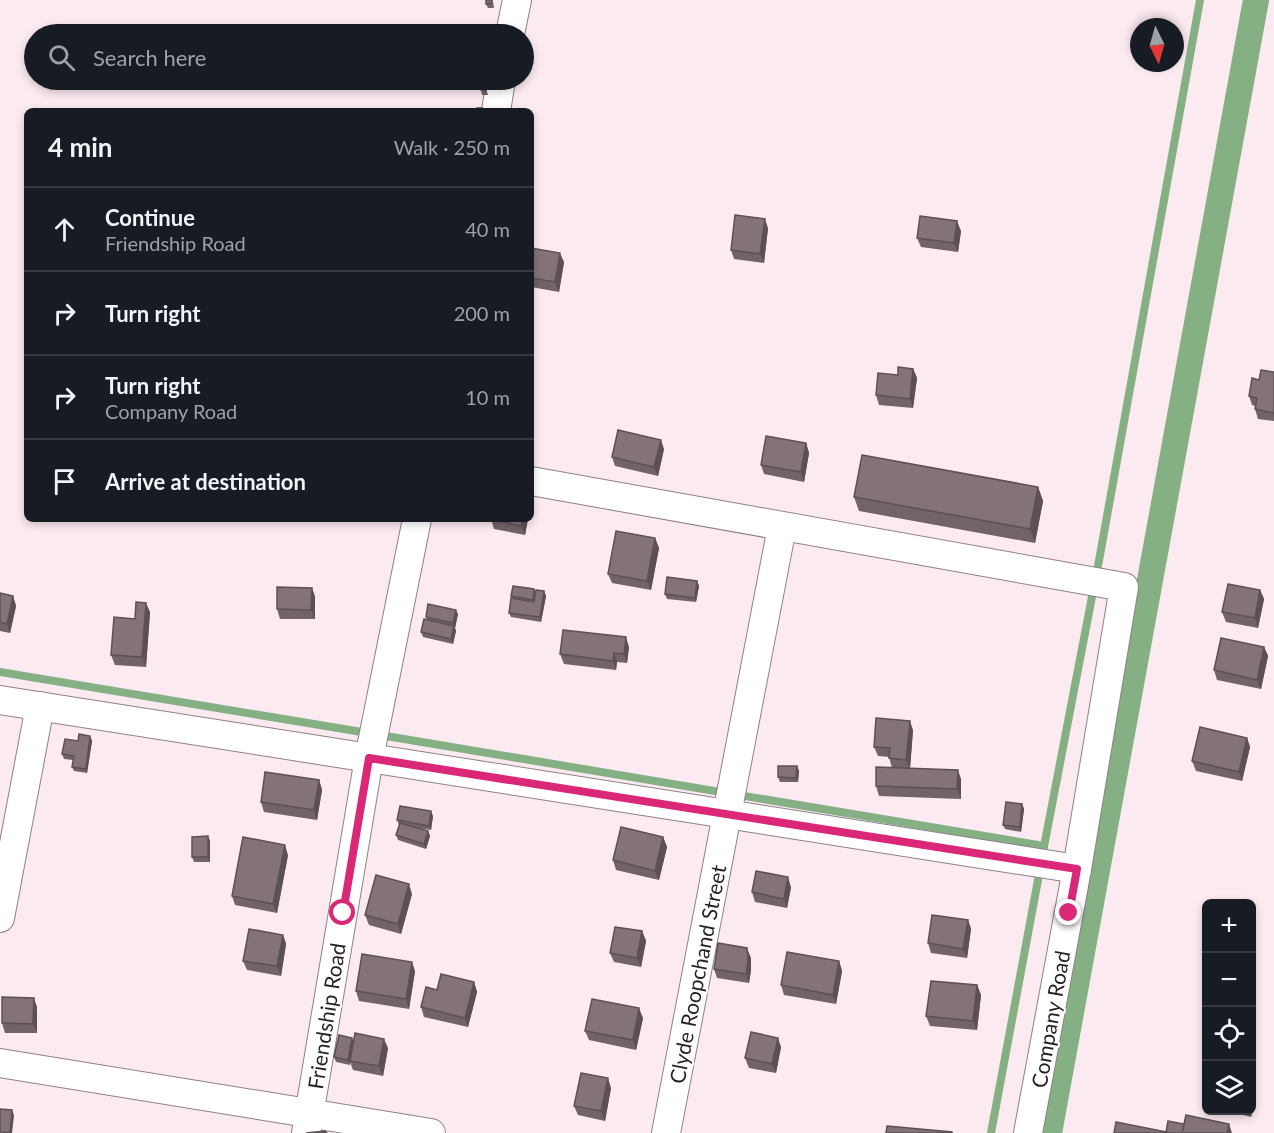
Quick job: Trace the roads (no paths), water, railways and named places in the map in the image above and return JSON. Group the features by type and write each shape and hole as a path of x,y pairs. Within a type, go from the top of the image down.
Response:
{"street":[{"path":"512,24 517,0"},
{"path":"496,108 499,90"},
{"path":"534,482 782,527"},
{"name":"Friendship Road","path":"308,1123 369,758 416,522"},
{"name":"Clyde Roopchand Street","path":"666,1133 782,527"},
{"name":"Company Road","path":"782,527 1124,587 1077,869 1028,1133"},
{"path":"0,700 1077,869"},
{"path":"0,918 40,706"},
{"path":"0,1063 308,1123 431,1133"}],"waterway":[{"path":"1042,857 1100,555 1200,0"},
{"path":"1049,1133 1256,0"},
{"path":"0,672 368,733"},
{"path":"380,735 1044,846"},
{"path":"991,1133 1040,869"}]}
